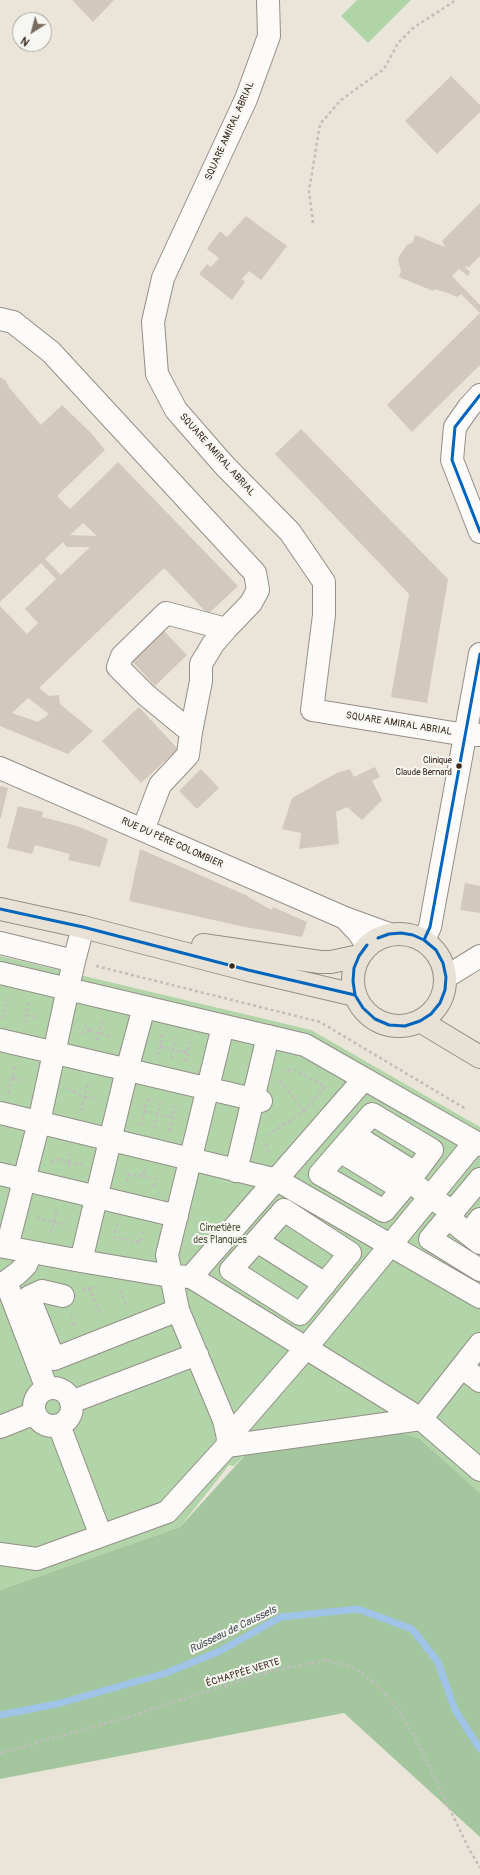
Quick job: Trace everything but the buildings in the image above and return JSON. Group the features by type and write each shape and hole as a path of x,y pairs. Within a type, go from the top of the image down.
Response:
{"main road":[{"path":"0,909 83,927 248,970 355,994"},
{"path":"83,927 320,962 331,962 363,950 378,938 389,934 401,933 413,935 424,940 436,950 444,970 445,990 440,1003 431,1014 420,1022 405,1026 389,1025 374,1019 363,1008 355,994 354,975 363,950"},
{"path":"440,1003 455,1042"},
{"path":"420,1022 480,1057"}],"street":[{"name":"SQUARE AMIRAL ABRIAL","path":"268,0 269,36 246,99 163,278 153,322 157,374 176,410 224,465 290,532 324,582 324,615 312,710 473,735"},
{"path":"0,319 13,322 51,352 255,572 258,590 251,604 213,644 201,664 201,681 188,755 160,785 143,830"},
{"path":"480,395 469,407 455,427 452,460 480,532"},
{"path":"191,732 146,695 118,667 122,656 166,613 226,629"},
{"path":"424,940 430,927 473,735 480,654"},
{"name":"RUE DU PÈRE COLOMBIER","path":"0,768 345,918 389,934"},
{"name":"RUE DU PÈRE COLOMBIER","path":"345,918 358,932 363,950"},
{"path":"83,927 25,1180 4,1247 81,1261 181,1276 306,1348 422,1419 480,1470"},
{"path":"0,943 74,961"},
{"path":"444,970 480,956"},
{"path":"0,1554 38,1559 166,1512 228,1442 431,1197 477,1144 305,1045 68,989 5,982"},
{"path":"81,1261 127,1070 144,1007"},
{"path":"223,1026 167,1254 181,1276 178,1310 224,1420 228,1442"},
{"path":"1,1030 55,1053 257,1101"},
{"path":"236,1171 257,1101 268,1074 268,1036"},
{"path":"181,1276 277,1180 364,1079"},
{"path":"0,1113 277,1180 480,1297"},
{"path":"372,1114 432,1150 409,1181 384,1211 320,1174 372,1114"},
{"path":"347,1143 409,1181 431,1197 450,1215 476,1232"},
{"path":"0,1174 177,1216"},
{"path":"480,1180 430,1239 480,1270"},
{"path":"284,1210 350,1254 300,1314 231,1270 257,1241 284,1210"},
{"path":"257,1241 325,1284"},
{"path":"31,1252 26,1265 3,1284 47,1389"},
{"path":"63,1296 42,1292 29,1297 54,1358 178,1310"},
{"path":"228,1442 422,1419 480,1344"},
{"path":"71,1402 197,1354"},
{"path":"462,1367 480,1381"},
{"path":"54,1388 62,1390 68,1395 71,1402 70,1416 59,1425 45,1424 39,1420 35,1413 34,1406 36,1399 40,1393 47,1389 54,1388"},
{"path":"0,1427 35,1413"},
{"path":"59,1425 101,1536"}],"path":[{"path":"313,223 309,191 320,124 342,100 384,69 398,43 413,28 456,0"},
{"path":"1,1030 5,1009 5,982"},
{"path":"0,1008 5,1009"},
{"path":"26,1015 38,1017"},
{"path":"82,1020 89,1030"},
{"path":"157,1060 164,1028"},
{"path":"79,1034 89,1030 111,1036"},
{"path":"185,1065 192,1035"},
{"path":"160,1046 188,1052"},
{"path":"264,1137 304,1111 325,1087 295,1070 278,1070 268,1074 304,1111 322,1128"},
{"path":"12,1078 24,1081"},
{"path":"67,1081 65,1087 84,1097 97,1099"},
{"path":"140,1130 148,1094"},
{"path":"168,1136 177,1096"},
{"path":"144,1111 172,1117"},
{"path":"47,1163 58,1159 82,1164 80,1171"},
{"path":"37,1213 36,1218 67,1225"},
{"name":"ÉCHAPPÉE VERTE","path":"0,1753 132,1716 271,1671 328,1660 356,1669 376,1684 399,1710 418,1741 468,1847 480,1868"}],"green space":[{"path":"357,0 411,0 368,43 341,16"},
{"name":"Cimetière des Planques","path":"0,956 311,1030 480,1127 480,1493 420,1439 249,1451 234,1466 229,1465 180,1527 0,1590"},
{"path":"389,1429 420,1439 480,1493 480,1837 344,1713 0,1779 0,1590 180,1527 249,1451"}],"waterway":[{"name":"Ruisseau de Caussels","path":"0,1715 57,1704 166,1673 220,1651 281,1617 358,1609 412,1629 438,1662 455,1710 480,1749"}],"transit line":[{"path":"480,395 455,427 452,460 480,532"},
{"path":"424,940 430,927 480,654"},
{"path":"0,909 83,927 248,970 355,995"},
{"path":"367,945 359,956 354,968 353,981 355,995 363,1008 375,1019 389,1025 405,1026 420,1021 431,1014 440,1003 445,990 446,977 443,963 436,950 424,940 413,935 401,933 389,934 378,938"}],"place":[{"name":"Clinique Claude Bernard","path":"459,766"}]}
